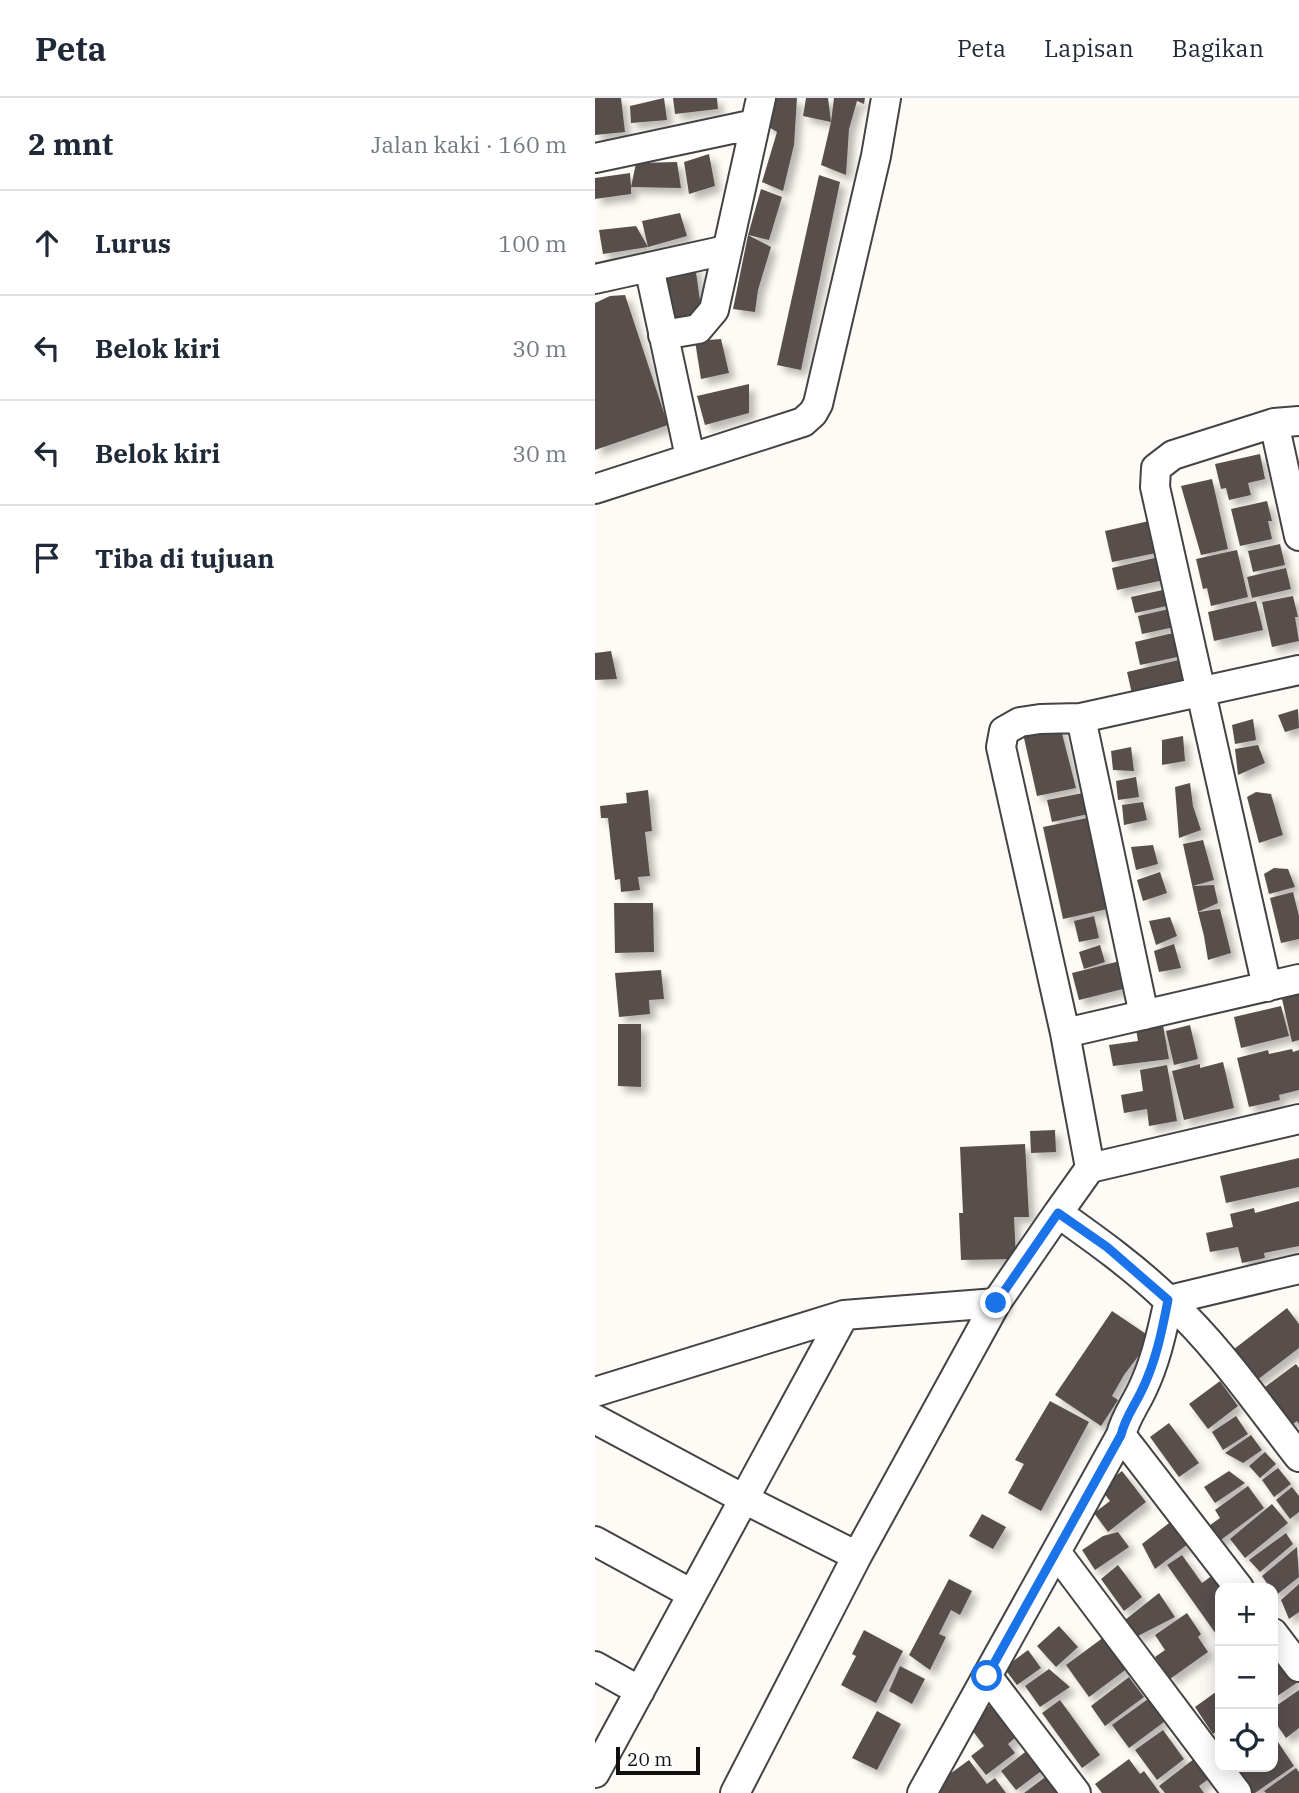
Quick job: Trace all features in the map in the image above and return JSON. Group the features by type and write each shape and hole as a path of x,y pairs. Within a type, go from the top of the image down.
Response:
{"street":[{"path":"595,489 803,422 813,413 818,404 876,156 886,98"},
{"path":"595,158 758,111 715,310 698,329 663,335"},
{"path":"595,279 726,250"},
{"path":"649,267 690,457"},
{"path":"1267,987 1155,487 1156,468 1173,455 1287,422 1299,536"},
{"path":"1090,1168 1065,1033 1001,747 1004,731 1020,722 1081,718 1299,670"},
{"path":"1081,718 1144,1015"},
{"path":"1065,1033 1299,979"},
{"path":"735,1793 857,1556 996,1303 1090,1168 1299,1119"},
{"path":"1058,1213 1107,1247 1168,1300 1215,1349 1299,1457"},
{"path":"1168,1300 1299,1269"},
{"path":"922,1793 1121,1435 1123,1425 1142,1390 1159,1347 1168,1300"},
{"path":"595,1392 844,1315 996,1303"},
{"path":"595,1773 844,1315"},
{"path":"595,1419 857,1556"},
{"path":"1121,1435 1234,1583"},
{"path":"595,1541 692,1594"},
{"path":"1056,1552 1237,1793"},
{"path":"1278,1640 1299,1667"},
{"path":"595,1666 640,1691"},
{"path":"987,1676 1076,1793"}],"building":[{"path":"595,98 621,98 625,132 595,135"},
{"path":"664,98 667,120 631,123 630,106"},
{"path":"673,98 717,98 718,109 675,114"},
{"path":"775,98 797,98 794,145 783,191 762,182 777,132 764,124"},
{"path":"806,98 828,98 831,122 803,116"},
{"path":"834,98 865,98 864,104 857,101 849,129 846,175 821,165"},
{"path":"709,154 715,186 689,194 684,162"},
{"path":"677,162 681,188 631,187 636,163"},
{"path":"630,173 631,194 595,199 595,178"},
{"path":"819,175 840,182 801,370 777,365"},
{"path":"761,189 782,197 769,240 748,235"},
{"path":"680,213 687,236 648,247 642,221"},
{"path":"636,226 648,247 603,254 599,230"},
{"path":"748,235 771,247 758,290 755,312 733,309"},
{"path":"695,265 702,315 669,323 659,271"},
{"path":"625,295 668,425 595,450 595,303 610,296"},
{"path":"721,339 729,373 701,379 695,341"},
{"path":"749,384 749,413 705,425 697,396"},
{"path":"1260,454 1265,479 1248,483 1251,495 1229,500 1226,488 1221,489 1215,464"},
{"path":"1212,479 1228,549 1201,555 1181,486"},
{"path":"1267,501 1272,521 1268,521 1272,539 1240,546 1231,509"},
{"path":"1149,521 1156,553 1112,562 1105,531"},
{"path":"1280,544 1285,565 1253,572 1248,551"},
{"path":"1237,550 1248,597 1211,606 1207,588 1203,589 1196,559"},
{"path":"1159,557 1164,580 1117,590 1112,568"},
{"path":"1286,568 1291,589 1252,598 1247,577"},
{"path":"1167,589 1171,605 1135,613 1131,597"},
{"path":"1293,596 1298,617 1295,617 1299,641 1272,647 1262,602"},
{"path":"1256,601 1263,630 1214,641 1208,612"},
{"path":"1169,609 1174,627 1142,634 1138,616"},
{"path":"1177,632 1182,656 1140,665 1135,642"},
{"path":"611,651 617,679 595,680 595,653"},
{"path":"1183,659 1189,686 1133,698 1127,672"},
{"path":"1298,709 1299,728 1285,732 1278,715"},
{"path":"1253,719 1256,740 1235,744 1232,725"},
{"path":"1059,722 1076,788 1037,796 1022,729"},
{"path":"1183,736 1185,761 1162,765 1162,740"},
{"path":"1258,745 1265,763 1238,775 1235,749"},
{"path":"1131,747 1134,771 1113,770 1111,751"},
{"path":"1136,777 1139,797 1118,800 1116,781"},
{"path":"1190,783 1193,806 1201,830 1179,838 1175,787"},
{"path":"648,790 652,831 645,832 650,876 638,877 640,890 621,892 620,879 615,880 608,818 601,818 600,806 627,803 626,793"},
{"path":"1256,792 1271,794 1283,835 1259,843 1247,797"},
{"path":"1083,793 1088,814 1052,822 1047,800"},
{"path":"1143,802 1147,820 1124,825 1122,805"},
{"path":"1087,818 1092,844 1096,843 1112,908 1063,919 1043,827"},
{"path":"1203,840 1214,880 1193,886 1214,885 1218,903 1198,912 1183,844"},
{"path":"1153,845 1158,864 1136,870 1131,847"},
{"path":"1274,868 1288,869 1295,887 1269,894 1264,874"},
{"path":"1160,872 1167,893 1143,901 1137,880"},
{"path":"1293,892 1299,916 1299,939 1281,943 1270,898"},
{"path":"614,903 653,903 654,952 615,953"},
{"path":"1220,909 1231,953 1208,960 1198,912"},
{"path":"1094,916 1099,938 1079,942 1074,921"},
{"path":"1170,917 1177,936 1156,945 1149,921"},
{"path":"1174,944 1181,968 1159,972 1154,951"},
{"path":"1100,945 1105,962 1084,969 1079,952"},
{"path":"1124,960 1131,987 1079,1000 1072,973"},
{"path":"661,970 664,999 649,1000 650,1014 619,1017 615,973"},
{"path":"1299,994 1299,1040 1292,1042 1282,999"},
{"path":"1281,1006 1289,1036 1241,1048 1234,1017"},
{"path":"618,1024 641,1024 641,1087 618,1086"},
{"path":"1163,1025 1169,1059 1113,1066 1109,1045 1138,1041 1136,1029"},
{"path":"1190,1025 1198,1059 1174,1065 1166,1031"},
{"path":"1292,1049 1293,1052 1299,1050 1299,1090 1279,1095 1280,1100 1249,1107 1237,1058 1268,1050 1269,1054"},
{"path":"1223,1062 1234,1108 1184,1120 1172,1071"},
{"path":"1167,1065 1177,1121 1149,1126 1147,1109 1124,1113 1121,1095 1143,1091 1140,1070"},
{"path":"1055,1130 1056,1152 1031,1153 1030,1131"},
{"path":"1025,1144 1029,1217 1014,1217 1016,1259 961,1260 959,1213 963,1213 960,1147"},
{"path":"1299,1158 1299,1187 1226,1203 1220,1176"},
{"path":"1299,1201 1299,1246 1264,1253 1265,1258 1242,1263 1238,1247 1210,1252 1206,1233 1233,1227 1230,1214 1254,1208 1255,1213"},
{"path":"1287,1308 1299,1324 1299,1348 1252,1384 1229,1353"},
{"path":"1112,1311 1152,1338 1124,1375 1112,1396 1118,1400 1101,1426 1055,1395"},
{"path":"1296,1364 1299,1368 1299,1424 1297,1421 1289,1427 1261,1390"},
{"path":"1220,1381 1238,1406 1208,1429 1189,1404"},
{"path":"1050,1401 1089,1422 1041,1511 1008,1493 1024,1464 1015,1460"},
{"path":"1236,1416 1248,1434 1223,1450 1212,1432"},
{"path":"1169,1423 1199,1463 1179,1477 1150,1437"},
{"path":"1251,1435 1262,1450 1243,1463 1225,1453"},
{"path":"1265,1452 1276,1464 1260,1478 1249,1466"},
{"path":"1278,1468 1291,1484 1274,1497 1262,1480"},
{"path":"1122,1471 1146,1502 1108,1532 1094,1513 1110,1501 1100,1488"},
{"path":"1229,1471 1245,1483 1215,1503 1204,1487"},
{"path":"1248,1486 1264,1508 1214,1545 1203,1530 1220,1518 1215,1510"},
{"path":"1292,1487 1299,1496 1299,1512 1290,1519 1276,1500"},
{"path":"1272,1504 1288,1523 1245,1558 1230,1539"},
{"path":"982,1514 1006,1527 993,1549 969,1536"},
{"path":"1173,1520 1188,1544 1155,1569 1142,1544"},
{"path":"1118,1532 1129,1547 1095,1570 1082,1550 1103,1536"},
{"path":"1286,1533 1293,1544 1260,1572 1249,1560"},
{"path":"1297,1547 1299,1577 1278,1594 1278,1583 1267,1583 1262,1576"},
{"path":"1182,1555 1202,1583 1217,1572 1225,1583 1215,1583 1215,1633 1167,1565"},
{"path":"1118,1565 1142,1597 1124,1611 1101,1579"},
{"path":"949,1579 972,1591 960,1615 951,1610 939,1634 946,1637 930,1670 909,1655"},
{"path":"1299,1584 1299,1612 1289,1619 1281,1600"},
{"path":"1159,1593 1175,1617 1136,1637 1125,1620"},
{"path":"1187,1613 1201,1634 1198,1637 1208,1652 1170,1679 1155,1657 1165,1650 1155,1635"},
{"path":"1059,1626 1078,1647 1056,1667 1037,1646"},
{"path":"864,1630 903,1651 876,1703 841,1685 856,1656 852,1654"},
{"path":"1104,1637 1128,1668 1089,1697 1066,1665"},
{"path":"1028,1650 1041,1668 1017,1685 1004,1668"},
{"path":"1278,1653 1298,1682 1278,1696"},
{"path":"900,1666 925,1679 912,1704 889,1691"},
{"path":"1049,1669 1070,1687 1040,1707 1025,1686"},
{"path":"1129,1677 1144,1697 1105,1726 1091,1706"},
{"path":"1299,1690 1299,1728 1286,1738 1278,1726 1278,1705"},
{"path":"1215,1693 1215,1733 1213,1734 1195,1707"},
{"path":"1148,1699 1164,1722 1129,1748 1112,1725"},
{"path":"1060,1700 1100,1755 1082,1768 1042,1713"},
{"path":"993,1703 1018,1735 1008,1744 1015,1753 986,1775 971,1756 984,1746 967,1723"},
{"path":"877,1711 901,1724 877,1770 852,1758"},
{"path":"1163,1730 1184,1759 1157,1780 1135,1750"},
{"path":"1278,1742 1294,1766 1255,1793 1251,1793 1237,1772 1278,1772"},
{"path":"1029,1749 1044,1769 1016,1790 1001,1771"},
{"path":"1199,1755 1214,1775 1199,1786 1204,1793 1165,1793 1159,1786"},
{"path":"1129,1759 1140,1774 1144,1771 1160,1793 1102,1793 1095,1784"},
{"path":"969,1760 987,1784 995,1778 1006,1793 937,1793 932,1787"},
{"path":"1296,1768 1299,1772 1299,1793 1264,1791"},
{"path":"1048,1775 1061,1793 1024,1793"}],"route":[{"path":"987,1676 1121,1435 1123,1425 1142,1390 1159,1347 1168,1300 1107,1247 1058,1213 996,1303"}]}
